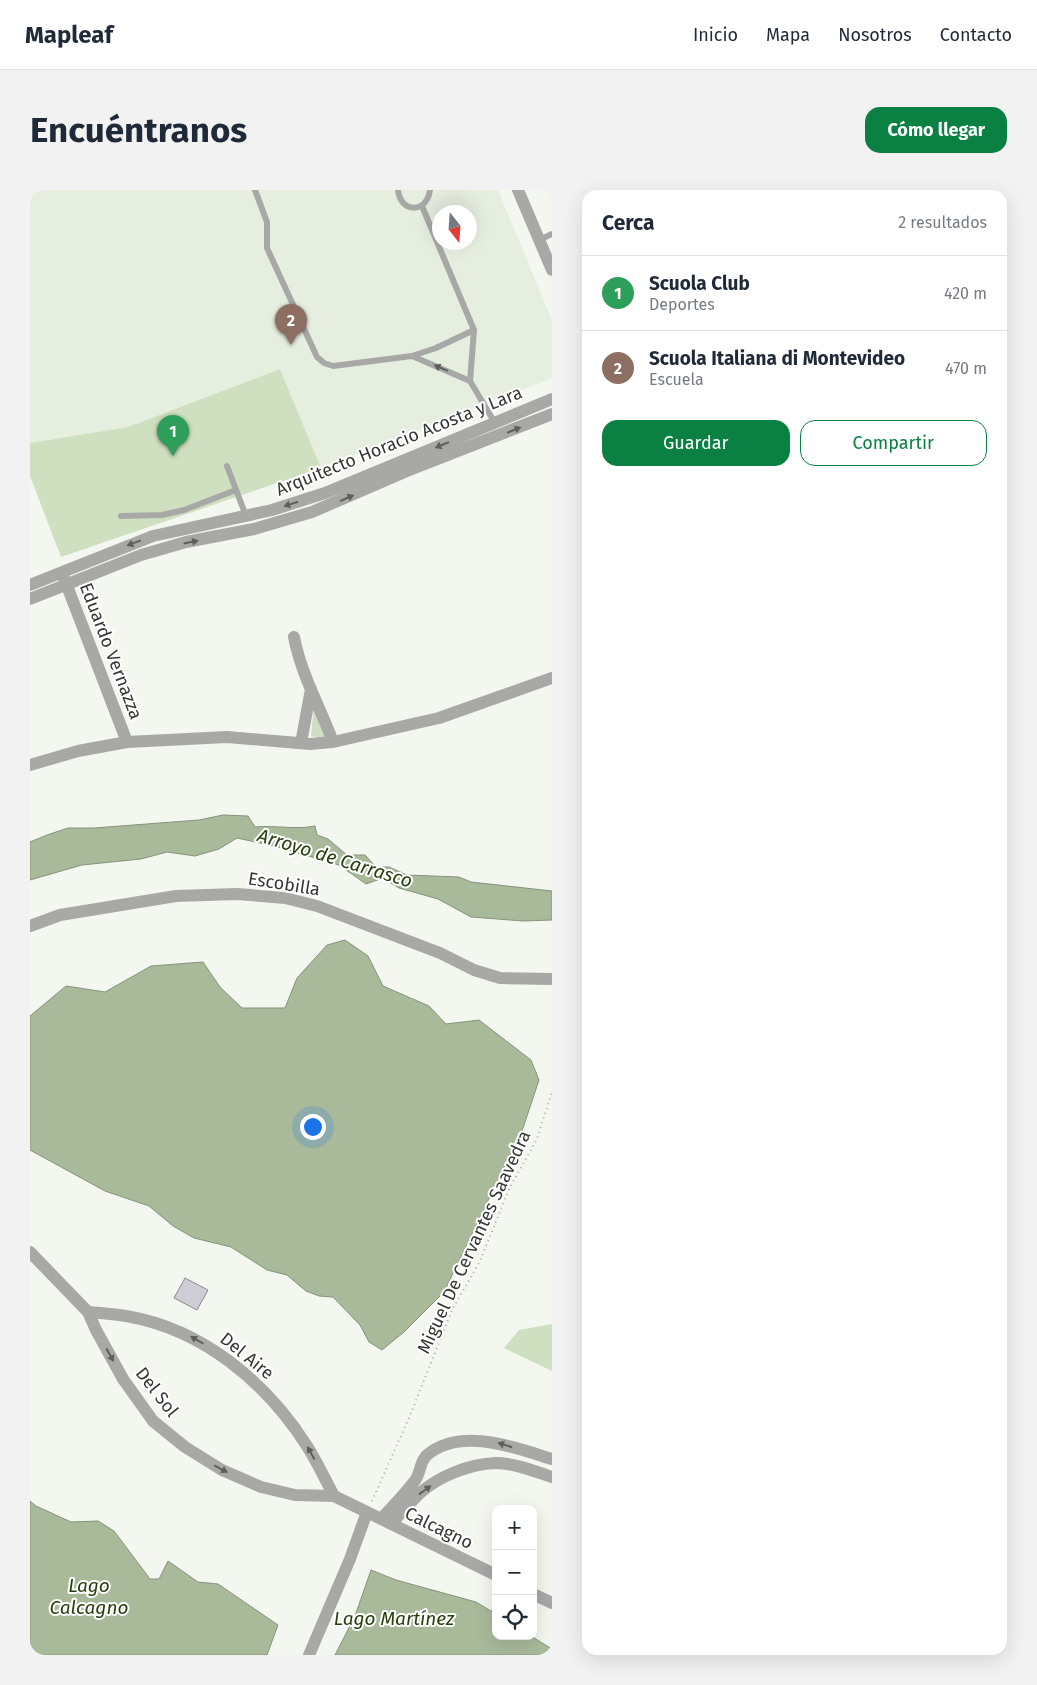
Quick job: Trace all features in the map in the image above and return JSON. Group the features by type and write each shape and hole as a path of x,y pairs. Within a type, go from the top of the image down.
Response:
{"street":[{"path":"518,190 552,270"},
{"name":"Arquitecto Horacio Acosta y Lara","path":"30,599 150,552 186,542 254,529 312,512 407,472 469,441 495,423 552,399"},
{"name":"Arquitecto Horacio Acosta y Lara","path":"30,584 153,536 272,510 552,414"},
{"name":"Eduardo Vernazza","path":"61,572 127,742"},
{"path":"294,637 296,648 311,689 333,742"},
{"path":"30,765 78,751 127,742 227,737 318,744 333,742 440,718 552,678"},
{"path":"301,743 311,689"},
{"name":"Escobilla","path":"30,926 60,915 176,896 236,894 276,898 317,906 440,953 474,970 500,978 552,979"},
{"name":"Del Sol","path":"30,1252 88,1312 123,1379 153,1422 185,1447 222,1470 260,1487 295,1495 334,1496"},
{"name":"Del Aire","path":"88,1312 127,1316 160,1326 191,1337 224,1356 249,1377 290,1421 308,1447 334,1496"},
{"path":"386,1521 419,1474 421,1464 427,1456 439,1448 473,1440 497,1442 552,1459"},
{"path":"386,1521 422,1491 446,1476 472,1467 496,1463 521,1467 552,1477"},
{"name":"Calcagno","path":"334,1496 492,1573"},
{"path":"309,1655 350,1559 367,1512"},
{"path":"535,1595 552,1603"}],"lane":[{"path":"255,190 267,222 267,248 317,357 324,363 333,366 412,356 436,348 474,330"},
{"path":"398,190 400,200 406,206 414,208 422,206 429,199 430,190"},
{"path":"422,206 474,330 470,381 495,423"},
{"path":"539,240 552,234"},
{"path":"412,356 470,381"},
{"path":"227,466 246,516"},
{"path":"121,516 162,515 184,510 236,490"}],"path":[{"name":"Miguel De Cervantes Saavedra","path":"367,1512 409,1418 452,1310 480,1261 510,1187 537,1138 552,1092"}],"shaded area":[{"path":"30,190 498,190 552,320 552,378 321,468 280,369 128,427 30,443"},
{"path":"280,369 321,468 61,557 30,476 30,443 128,427"},
{"path":"314,706 326,736 319,738 311,736"},
{"path":"552,1324 552,1371 504,1348 519,1330"}],"water":[{"name":"Arroyo de Carrasco","path":"223,815 248,816 255,827 300,828 315,826 317,835 328,839 347,855 365,855 376,867 389,867 407,875 459,877 471,882 552,891 552,920 523,921 471,917 438,899 399,888 383,878 366,884 339,865 278,847 237,838 219,849 195,856 167,852 141,859 82,865 30,880 30,842 47,835 68,828 94,828 199,820"},
{"path":"345,940 368,956 383,986 429,1006 446,1024 479,1020 531,1060 539,1080 523,1128 444,1292 404,1332 382,1350 369,1342 360,1325 333,1297 319,1296 306,1291 287,1275 267,1270 231,1247 194,1238 173,1226 149,1206 105,1191 30,1150 30,1016 66,986 105,992 151,966 203,962 220,987 242,1008 285,1008 297,978 327,945"},
{"name":"Lago Calcagno","path":"30,1501 36,1506 71,1522 98,1521 114,1531 150,1579 159,1579 168,1561 198,1582 218,1584 278,1625 267,1655 30,1655"},
{"name":"Lago Martínez","path":"371,1570 396,1580 476,1602 492,1612 492,1640 537,1640 552,1649 552,1655 335,1655 355,1616"}],"building":[{"path":"185,1278 208,1290 197,1310 174,1298"}],"place":[{"name":"Scuola Italiana di Montevideo","path":"291,345"},
{"name":"Scuola Club","path":"173,456"}]}
